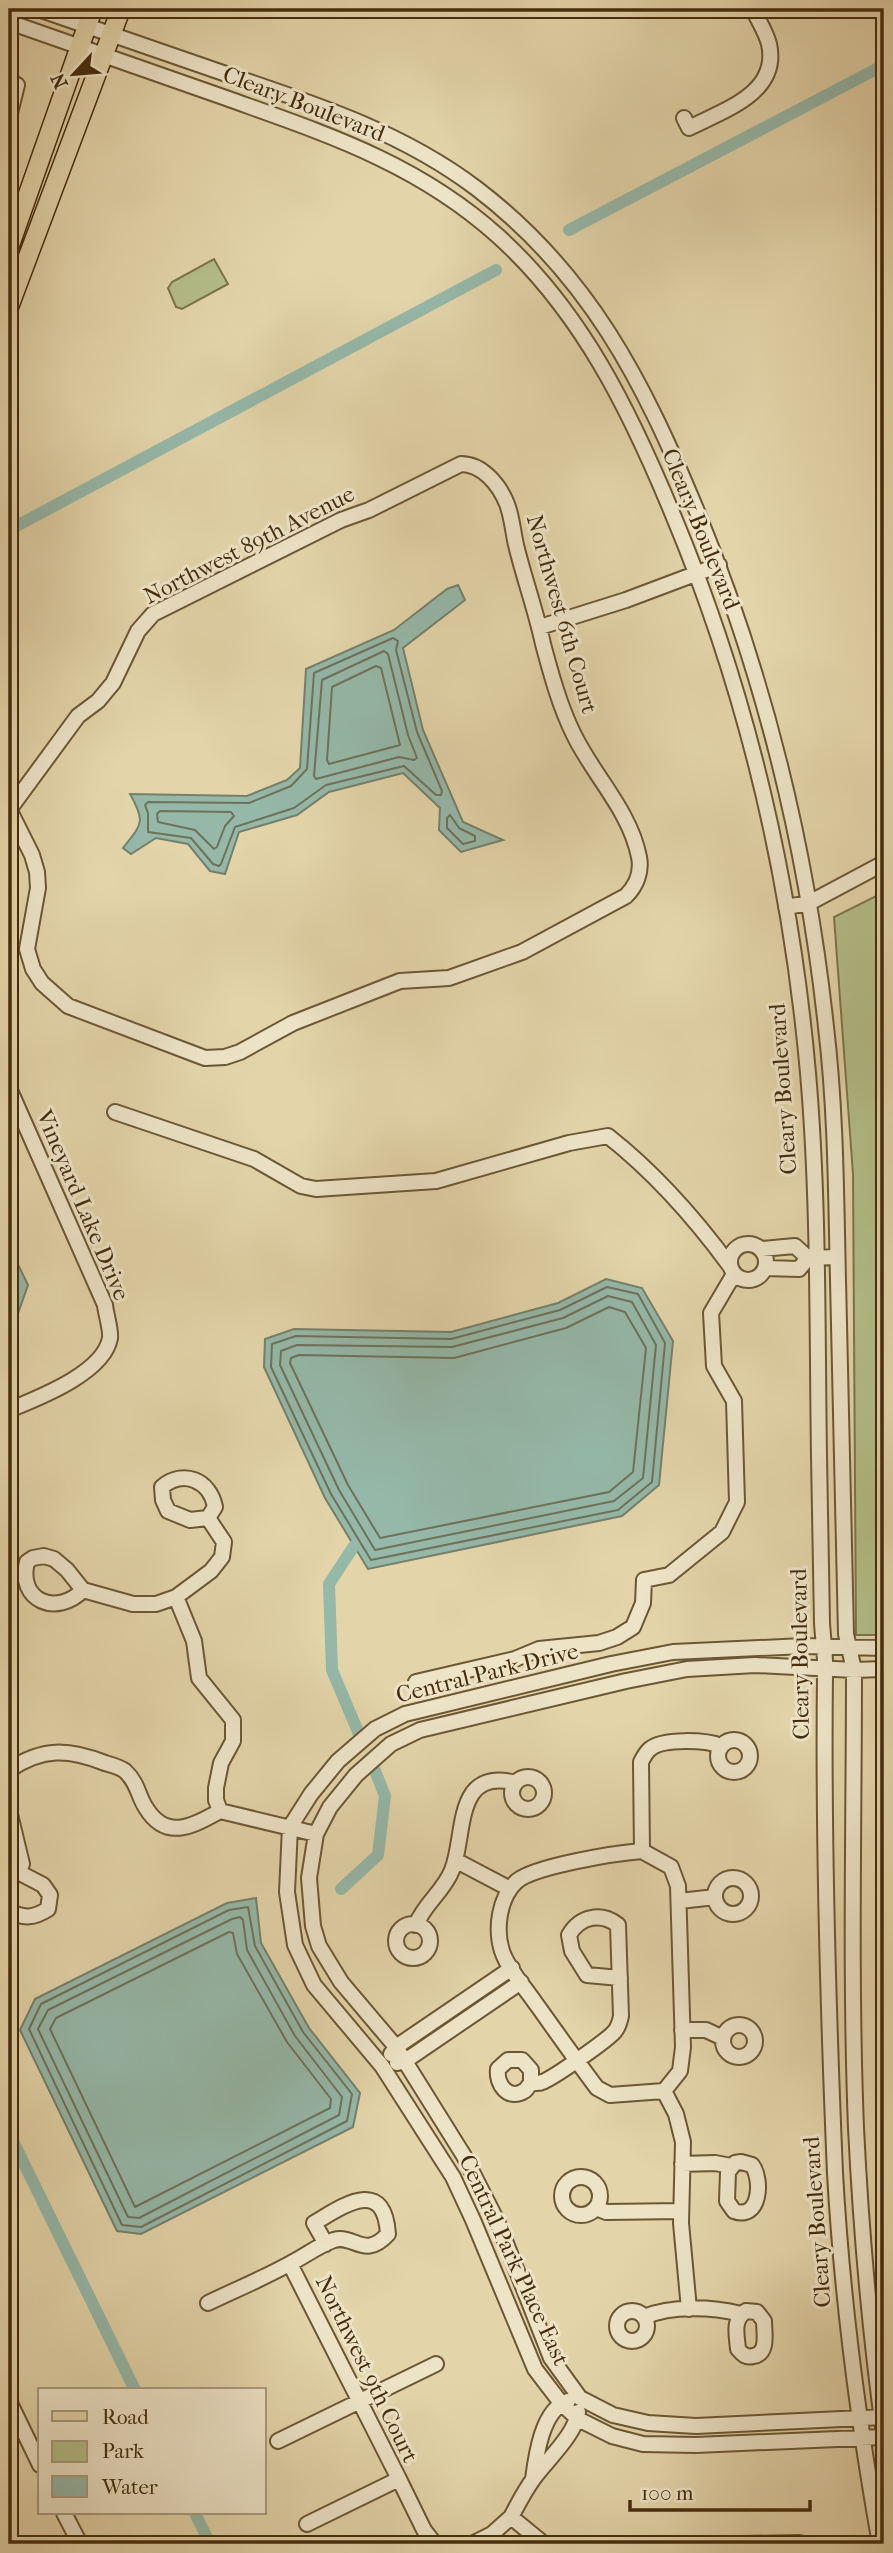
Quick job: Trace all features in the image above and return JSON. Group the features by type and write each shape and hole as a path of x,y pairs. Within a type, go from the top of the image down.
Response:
{"main road":[{"path":"9,248 93,9"},
{"path":"9,307 121,9"}],"street":[{"name":"Cleary Boulevard","path":"38,9 337,112 436,160 508,213 570,276 620,348 678,466 719,565 751,663 780,767 809,904 830,1069 836,1157 846,1634 854,1670 852,1950 856,2125 866,2278 884,2436"},
{"path":"684,118 689,128 745,98 764,81 768,73 769,44 753,9"},
{"name":"Cleary Boulevard","path":"9,22 345,141 421,179 494,232 554,295 603,365 643,444 715,627 753,753 771,828 799,989 808,1074 826,1668 824,1716 834,2141 845,2310 859,2418 880,2544"},
{"path":"9,82 18,85 9,117"},
{"name":"Northwest 89th Avenue","path":"9,810 34,772 78,716 98,701 113,683 138,631 153,614 341,520 369,510 461,464 472,464"},
{"name":"Northwest 6th Court","path":"9,810 32,855 37,872 38,888 27,950 33,969 43,983 68,1006 205,1058 225,1057 240,1052 293,1023 400,981 449,978 522,951 626,896 635,886 640,858 622,813 574,736 562,706 507,502 492,480 472,464"},
{"path":"540,627 626,600 719,565"},
{"path":"786,907 809,904 884,863"},
{"name":"Vineyard Lake Drive","path":"9,1088 105,1306 110,1339 96,1364 52,1392 9,1410"},
{"path":"115,1112 254,1159 300,1186 316,1189 436,1181 569,1143 608,1136 644,1164 709,1237 732,1270 748,1280 759,1277 765,1268 766,1258 761,1249 751,1243 739,1245 709,1237"},
{"path":"416,1682 515,1659 539,1649 599,1643 617,1637 633,1627 643,1603 644,1580 669,1575 722,1532 737,1503 734,1401 714,1366 711,1313 732,1270 731,1254 739,1245"},
{"path":"761,1249 795,1246 812,1257 837,1257"},
{"path":"765,1268 799,1269 812,1257"},
{"path":"83,1590 133,1604 156,1604 176,1597 211,1571 222,1557 224,1542 208,1518"},
{"path":"176,1597 194,1641 199,1678 233,1720 233,1741 221,1763 216,1788 220,1811"},
{"name":"Central Park Drive","path":"382,2067 314,1985 295,1945 287,1892 290,1827 311,1794 338,1760 375,1729 405,1714 611,1664 673,1652 824,1647 884,1648"},
{"name":"Central Park Drive","path":"405,2061 341,1982 320,1946 313,1926 309,1878 316,1834 330,1807 356,1775 391,1744 420,1730 625,1681 687,1669 755,1665 884,1669"},
{"path":"642,1851 641,1762 645,1754 652,1747 663,1744 708,1741 721,1746"},
{"path":"9,1770 36,1756 58,1752 79,1753 124,1770 139,1788 145,1807 154,1818 165,1825 177,1829 191,1828 220,1811 316,1834"},
{"path":"416,1925 421,1910 453,1870 464,1809 471,1795 494,1780 516,1783"},
{"path":"9,1810 22,1864 14,1874 43,1885 50,1895 48,1909 37,1916 24,1918 9,1911"},
{"path":"642,1851 671,1867 680,1901 682,2030 680,2071 664,2091 610,2095 597,2088 521,1982 503,1952 497,1928 510,1889 519,1880 542,1870 642,1851"},
{"path":"454,1860 510,1889"},
{"path":"680,1901 715,1897"},
{"path":"531,2084 542,2082 576,2060 614,2033 620,2024 620,1978 618,1925 611,1919 597,1916 574,1926 569,1935 572,1951 587,1975 620,1978"},
{"path":"382,2067 396,2047 512,1968"},
{"path":"382,2067 405,2061 521,1982"},
{"path":"682,2030 706,2030 723,2038"},
{"name":"Central Park Place East","path":"405,2061 464,2156 498,2223 551,2358 580,2398 612,2415 648,2423 696,2426 883,2417"},
{"name":"Central Park Place East","path":"382,2067 453,2177 535,2369 561,2403 578,2419 612,2436 643,2444 696,2445 884,2436"},
{"path":"664,2091 676,2114 682,2142 681,2211 689,2309"},
{"path":"682,2164 715,2163 731,2166"},
{"path":"208,2303 326,2244 342,2239 359,2246 369,2246 382,2241 388,2234 388,2225 377,2204 360,2198 314,2223 326,2244"},
{"path":"596,2208 606,2212 681,2211"},
{"name":"Northwest 9th Court","path":"290,2264 399,2479 307,2524"},
{"path":"644,2318 656,2312 689,2309 722,2309 741,2314"},
{"path":"278,2441 436,2364"},
{"path":"472,2544 492,2534 511,2517 533,2479 578,2419 580,2398 561,2403 551,2416 537,2446 533,2479"},
{"path":"9,2401 14,2426 38,2462"},
{"path":"399,2479 424,2530 435,2544"},
{"path":"65,2514 80,2544"},
{"path":"511,2517 544,2544"},
{"path":"743,2544 800,2543"}],"green space":[{"path":"214,259 228,284 182,309 176,307 168,288 172,282"},
{"path":"884,892 884,1635 856,1635 853,1174 834,917"}],"water":[{"path":"458,585 465,600 403,648 423,730 463,822 503,840 461,852 439,830 440,808 403,773 329,792 297,815 239,832 225,874 210,871 188,844 156,838 131,854 123,848 140,822 130,794 247,796 287,780 300,768 306,669 394,630 447,589"},
{"path":"9,1246 28,1285 9,1339"},
{"path":"606,1279 642,1288 673,1341 659,1485 622,1516 368,1569 325,1498 264,1367 265,1339 294,1329 451,1332 558,1303"},
{"path":"256,1898 261,1943 309,2028 360,2093 353,2127 141,2234 117,2231 20,2030 35,1999 227,1903"}],"waterway":[{"path":"569,230 884,65"},
{"path":"9,530 496,270"},
{"path":"354,1546 329,1584 332,1670 359,1734"},
{"path":"341,1889 378,1855 385,1796 374,1768"},
{"path":"9,2133 134,2388"},
{"path":"195,2514 210,2544"}]}
